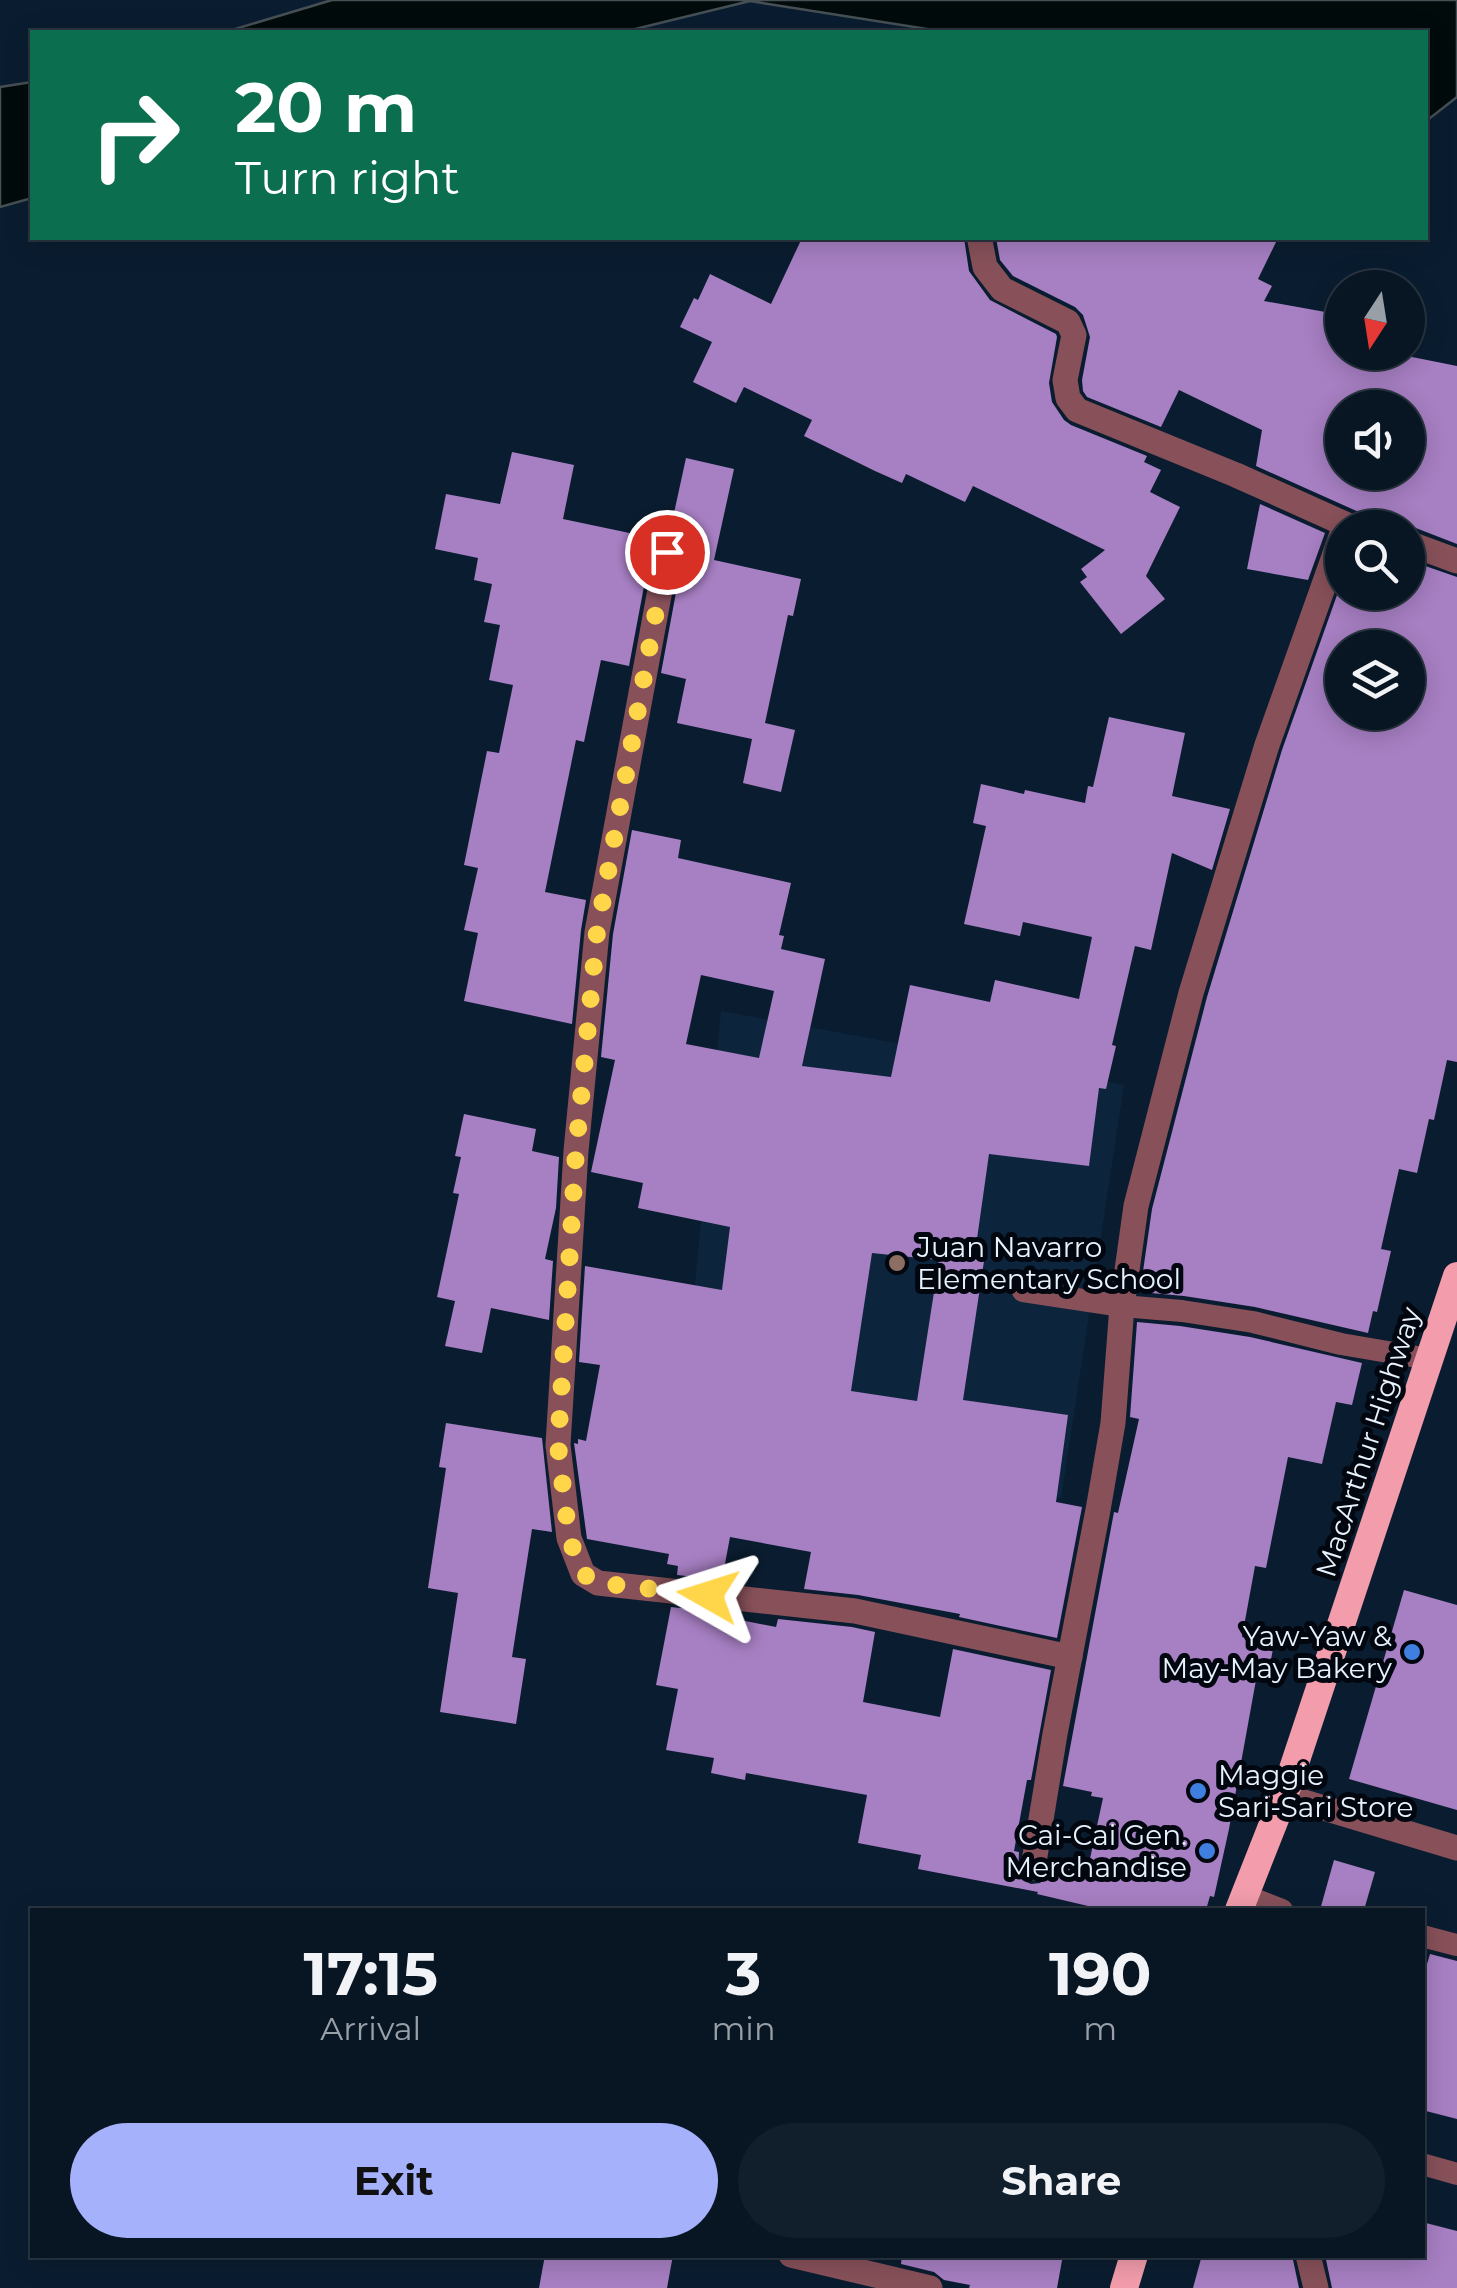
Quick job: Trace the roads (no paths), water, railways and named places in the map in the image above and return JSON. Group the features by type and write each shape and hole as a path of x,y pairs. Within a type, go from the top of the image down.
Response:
{"highway":[{"name":"MacArthur Highway","path":"1242,1902 1284,1796 1457,1276"},
{"path":"1124,2288 1133,2258"}],"street":[{"path":"980,241 985,267 1002,289 1068,322 1074,335 1065,380 1068,398 1077,410 1236,475 1325,518"},
{"path":"1425,550 1457,562"},
{"path":"667,552 597,932 593,972 576,1151 558,1445 569,1538 583,1574 598,1583 855,1611 1070,1657"},
{"path":"1032,1868 1113,1424 1122,1306 1136,1206 1191,993 1266,745 1325,583"},
{"path":"1284,1796 1457,1848"},
{"path":"804,2258 930,2288"},
{"path":"1309,2258 1316,2288"}],"lane":[{"path":"1023,1291 1254,1322 1341,1344 1429,1359"},
{"path":"1242,1902 1272,1908"},
{"path":"1425,1937 1457,1944"},
{"path":"1425,2165 1457,2174"}],"place":[{"name":"Juan Navarro Elementary School","path":"897,1263"},
{"name":"Yaw-Yaw & May-May Bakery","path":"1412,1652"},
{"name":"Maggie Sari-Sari Store","path":"1198,1791"},
{"name":"Cai-Cai Gen. Merchandise","path":"1207,1851"}]}
